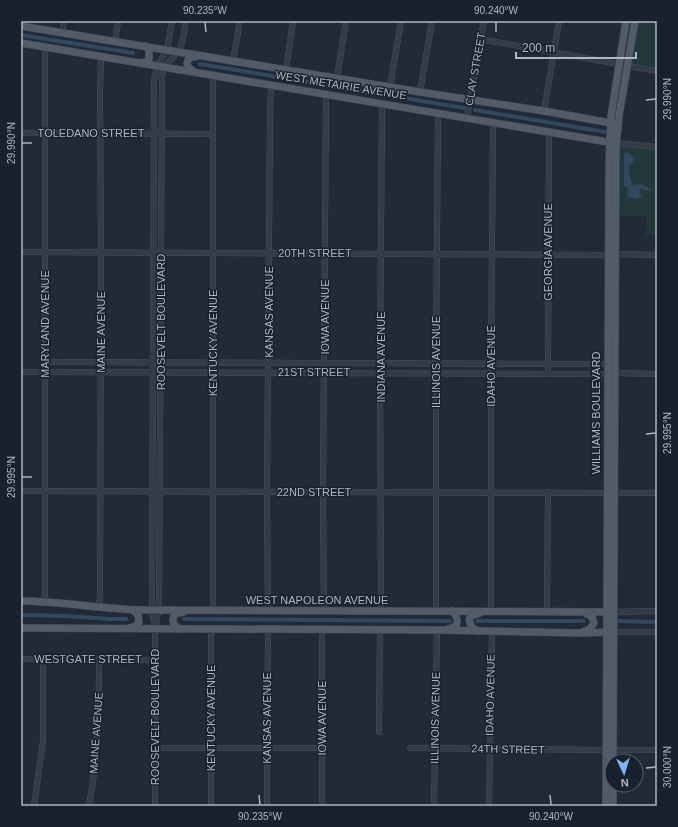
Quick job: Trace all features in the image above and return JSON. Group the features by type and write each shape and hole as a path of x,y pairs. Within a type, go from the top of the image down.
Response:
{"main road":[{"name":"WILLIAMS BOULEVARD","path":"606,806 609,750 611,493 614,388 608,364 612,255 613,143 611,123 626,21"},
{"name":"WILLIAMS BOULEVARD","path":"611,493 607,480 615,268 612,255 612,240 609,235 613,143 618,131 635,21"},
{"name":"WEST METAIRIE AVENUE","path":"21,26 611,123"},
{"name":"WEST METAIRIE AVENUE","path":"21,43 438,112 613,143"},
{"path":"140,63 146,62 149,59 149,50 145,46"},
{"path":"196,72 188,67 187,60 192,56 201,56"},
{"path":"616,85 624,86"},
{"path":"611,123 618,131"},
{"path":"608,364 611,366 614,388"},
{"name":"WEST NAPOLEON AVENUE","path":"21,601 43,601 99,608 133,610 610,612"},
{"path":"125,629 136,626 139,622 138,615 133,610"},
{"path":"180,629 175,626 172,619 175,614 187,610"},
{"path":"444,630 456,626 458,622 456,615 452,611"},
{"path":"478,631 472,628 469,620 471,616 487,611"},
{"path":"581,633 590,629 594,623 592,617 583,612"},
{"path":"21,628 610,632"},
{"name":"WILLIAMS BOULEVARD","path":"610,632 606,732 609,739 610,753"},
{"path":"613,793 613,806"}],"street":[{"path":"62,33 64,21"},
{"path":"115,41 118,21"},
{"name":"ROOSEVELT BOULEVARD","path":"156,610 152,491 154,78 161,67 167,50 172,21"},
{"name":"ROOSEVELT BOULEVARD","path":"161,67 177,52 181,45 186,21"},
{"path":"233,61 240,21"},
{"path":"286,70 294,21"},
{"path":"337,78 346,21"},
{"path":"390,87 401,21"},
{"path":"420,92 432,21"},
{"name":"CLAY STREET","path":"467,117 484,21"},
{"path":"544,111 559,21"},
{"path":"480,39 627,66 657,70"},
{"name":"MARYLAND AVENUE","path":"43,601 45,597 45,47"},
{"name":"MAINE AVENUE","path":"99,608 101,57"},
{"name":"ROOSEVELT BOULEVARD","path":"155,806 155,629 160,491 161,67"},
{"name":"KENTUCKY AVENUE","path":"213,75 213,611"},
{"name":"KANSAS AVENUE","path":"268,610 267,492 271,85"},
{"name":"IOWA AVENUE","path":"324,611 323,492 326,94"},
{"name":"INDIANA AVENUE","path":"381,611 380,363 382,103"},
{"name":"ILLINOIS AVENUE","path":"436,611 436,254 438,112"},
{"name":"IDAHO AVENUE","path":"487,611 491,492 493,122"},
{"name":"GEORGIA AVENUE","path":"548,131 548,374"},
{"name":"TOLEDANO STREET","path":"21,133 213,134"},
{"name":"WEST METAIRIE AVENUE","path":"613,143 657,147"},
{"name":"20TH STREET","path":"21,252 547,255 657,254"},
{"name":"21ST STREET","path":"45,362 608,364"},
{"name":"21ST STREET","path":"21,372 101,371 657,374"},
{"name":"22ND STREET","path":"21,490 657,493"},
{"path":"547,612 548,492"},
{"path":"610,612 657,611"},
{"name":"KENTUCKY AVENUE","path":"211,629 211,806"},
{"name":"KANSAS AVENUE","path":"267,806 268,630"},
{"name":"IOWA AVENUE","path":"322,630 322,806"},
{"path":"380,630 380,732"},
{"name":"ILLINOIS AVENUE","path":"434,806 436,630"},
{"name":"IDAHO AVENUE","path":"489,806 492,631"},
{"path":"610,632 657,632"},
{"name":"WESTGATE STREET","path":"21,659 155,660"},
{"path":"34,806 43,741 43,659"},
{"name":"MAINE AVENUE","path":"88,806 96,752 99,706 99,660"},
{"path":"155,748 322,748"},
{"name":"24TH STREET","path":"410,748 657,750"}],"green space":[{"path":"639,21 657,21 657,67 632,63"},
{"path":"620,144 657,150 657,235 646,235 647,216 619,216"}],"water":[{"path":"629,153 634,158 633,162 629,166 630,178 633,185 642,184 650,189 650,191 639,190 642,196 636,199 627,197 628,188 624,186 624,154"}],"waterway":[{"path":"21,35 133,53"},
{"path":"200,64 464,108"},
{"path":"475,110 605,132"},
{"path":"21,615 126,619"},
{"path":"184,619 450,621"},
{"path":"477,621 584,621"},
{"path":"619,621 657,622"}]}
